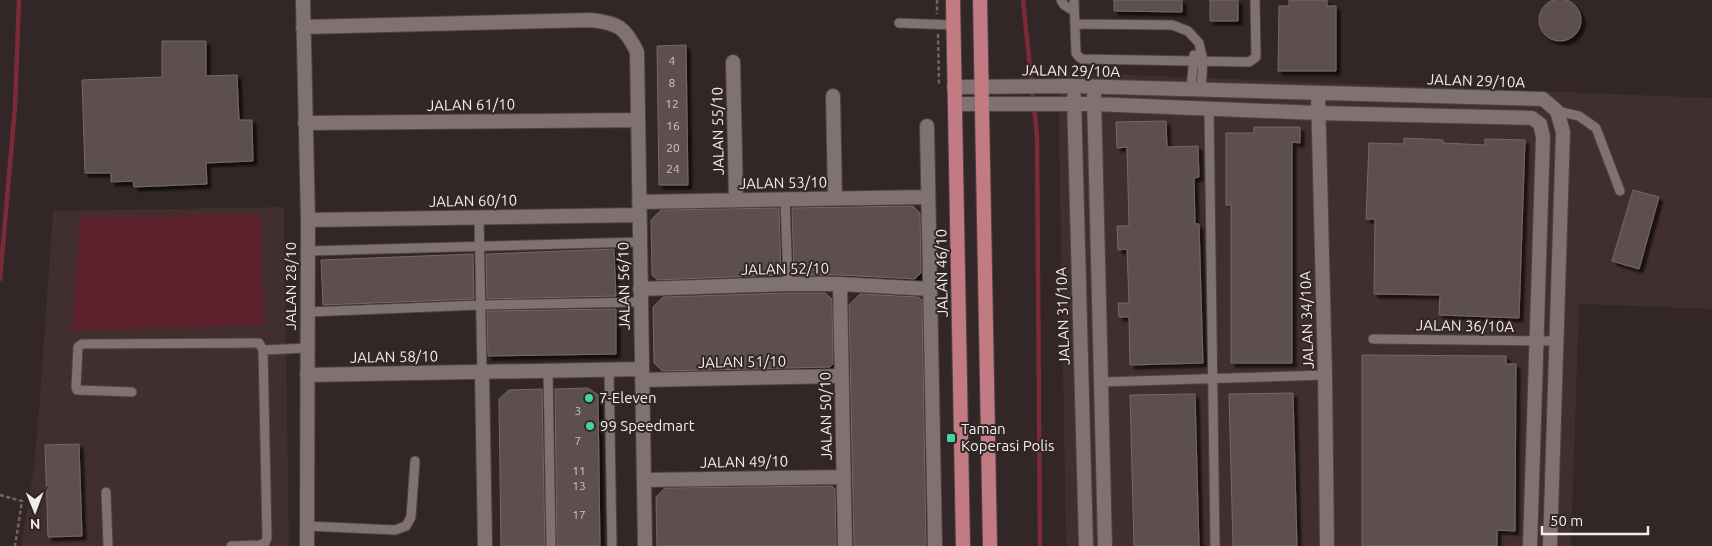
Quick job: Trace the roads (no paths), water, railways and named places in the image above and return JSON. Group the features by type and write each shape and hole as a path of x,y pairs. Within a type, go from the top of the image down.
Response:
{"main road":[{"name":"JALAN 46/10","path":"953,0 963,546"},
{"path":"980,0 990,546"}],"street":[{"name":"JALAN 28/10","path":"303,0 308,220 307,546"},
{"name":"JALAN 56/10","path":"303,27 591,20 610,22 624,29 637,52 645,546"},
{"name":"JALAN 55/10","path":"733,62 736,200"},
{"name":"JALAN 31/10A","path":"1074,86 1086,546"},
{"name":"JALAN 29/10A","path":"954,87 1094,86 1543,99 1557,111"},
{"path":"1094,86 1105,546"},
{"name":"JALAN 34/10A","path":"1318,93 1327,546"},
{"path":"833,96 835,198"},
{"path":"955,104 1094,104 1208,110 1532,118 1540,124 1543,137 1530,546"},
{"path":"1550,546 1563,132 1557,111"},
{"name":"JALAN 61/10","path":"305,123 638,120"},
{"name":"JALAN 46/10","path":"927,126 935,546"},
{"name":"JALAN 53/10","path":"639,209 736,200 928,196"},
{"name":"JALAN 60/10","path":"308,220 479,217 639,209"},
{"name":"JALAN 52/10","path":"640,296 788,284 840,284 930,289"},
{"name":"JALAN 50/10","path":"840,284 845,546"},
{"name":"JALAN 58/10","path":"308,376 609,370 642,374"},
{"path":"482,372 485,546"},
{"name":"JALAN 51/10","path":"642,374 842,376"},
{"name":"JALAN 49/10","path":"644,480 844,477"}],"lane":[{"path":"1061,0 1064,5 1074,11"},
{"path":"1074,0 1076,53 1082,58 1250,62 1256,57 1255,0"},
{"path":"899,24 953,25"},
{"path":"1076,24 1172,25 1188,31 1199,43 1203,60 1196,89"},
{"path":"1196,89 1193,60 1199,43"},
{"path":"1208,110 1215,546"},
{"path":"1557,111 1579,116 1596,128 1620,192"},
{"path":"785,199 788,284"},
{"path":"479,217 482,372"},
{"path":"308,252 639,242"},
{"path":"308,312 640,296"},
{"name":"JALAN 36/10A","path":"1373,339 1556,341"},
{"path":"132,392 77,390 78,347 82,344 259,343 263,350 267,538 265,543 259,545 231,546"},
{"path":"263,350 308,348"},
{"path":"609,370 612,546"},
{"path":"548,371 551,546"},
{"path":"1102,382 1325,375"},
{"path":"308,526 395,530 406,526 411,517 415,462"},
{"path":"106,492 108,546"}],"waterway":[{"path":"0,279 15,107 19,0"},
{"path":"1023,0 1037,136 1040,546"}],"place":[{"name":"7-Eleven","path":"589,398"},
{"name":"99 Speedmart","path":"590,426"},
{"name":"Taman Koperasi Polis","path":"951,438"}]}
